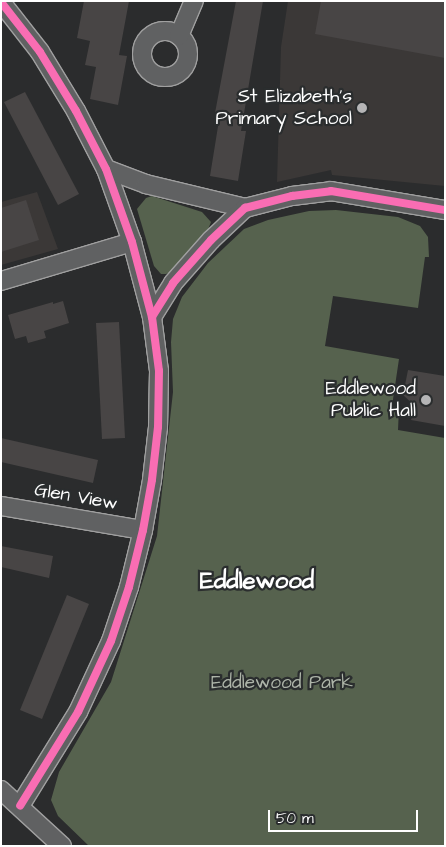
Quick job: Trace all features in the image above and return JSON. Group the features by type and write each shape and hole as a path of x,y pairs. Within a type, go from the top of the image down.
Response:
{"street":[{"path":"179,36 194,1"},
{"path":"1,2 40,52 76,111 106,168 132,242 152,317 159,371 158,427 143,530 129,587 111,641 78,712 20,806"},
{"path":"106,168 146,184 245,208 292,196 331,191 445,210"},
{"path":"152,317 173,283 211,240 245,208"},
{"path":"1,281 132,242"},
{"name":"Glen View","path":"1,506 143,530"},
{"path":"1,790 62,846"}],"shaded area":[{"name":"St Elizabeth's Primary School","path":"288,1 445,1 445,186 332,175 331,170 277,182 281,47"},
{"path":"37,192 58,249 1,265 1,202"}],"green space":[{"path":"152,196 202,212 211,222 207,232 171,272 166,274 161,274 154,266 137,209 146,198"},
{"name":"Eddlewood Park","path":"336,210 398,217 420,226 428,237 429,257 425,257 418,308 333,296 325,346 399,359 392,406 399,408 398,430 445,438 445,846 89,846 58,816 51,800 59,772 111,682 157,536 173,392 171,342 173,319 182,297 208,263 244,229 268,220 309,211"}],"building":[{"path":"84,1 129,1 119,55 127,56 118,105 90,99 96,67 85,65 90,41 77,38"},
{"path":"236,1 263,1 241,131 246,131 238,181 210,176 220,114 215,113"},
{"path":"321,1 445,1 445,58 315,34"},
{"path":"25,92 79,194 58,205 4,102"},
{"path":"26,200 39,240 1,252 1,208"},
{"path":"63,301 69,323 44,331 46,338 28,343 26,336 15,339 8,315"},
{"path":"119,322 125,438 102,439 96,323"},
{"name":"Eddlewood Public Hall","path":"408,370 445,376 445,426 411,420 414,405 403,395"},
{"path":"1,438 98,460 93,483 1,462"},
{"path":"1,546 53,556 49,578 1,567"},
{"path":"67,595 89,604 42,719 20,710"}],"cycle path":[{"path":"1,2 40,52 76,111 106,169 132,242 152,317 159,371 158,427 152,480 143,530 129,587 111,641 78,712 20,806"},
{"path":"152,317 173,283 211,240 245,208 292,196 331,191 445,210"}],"place":[{"name":"St Elizabeth's Primary School","path":"362,108"},
{"name":"Eddlewood Public Hall","path":"426,400"}],"district":[{"name":"Eddlewood","path":"257,582"}]}
